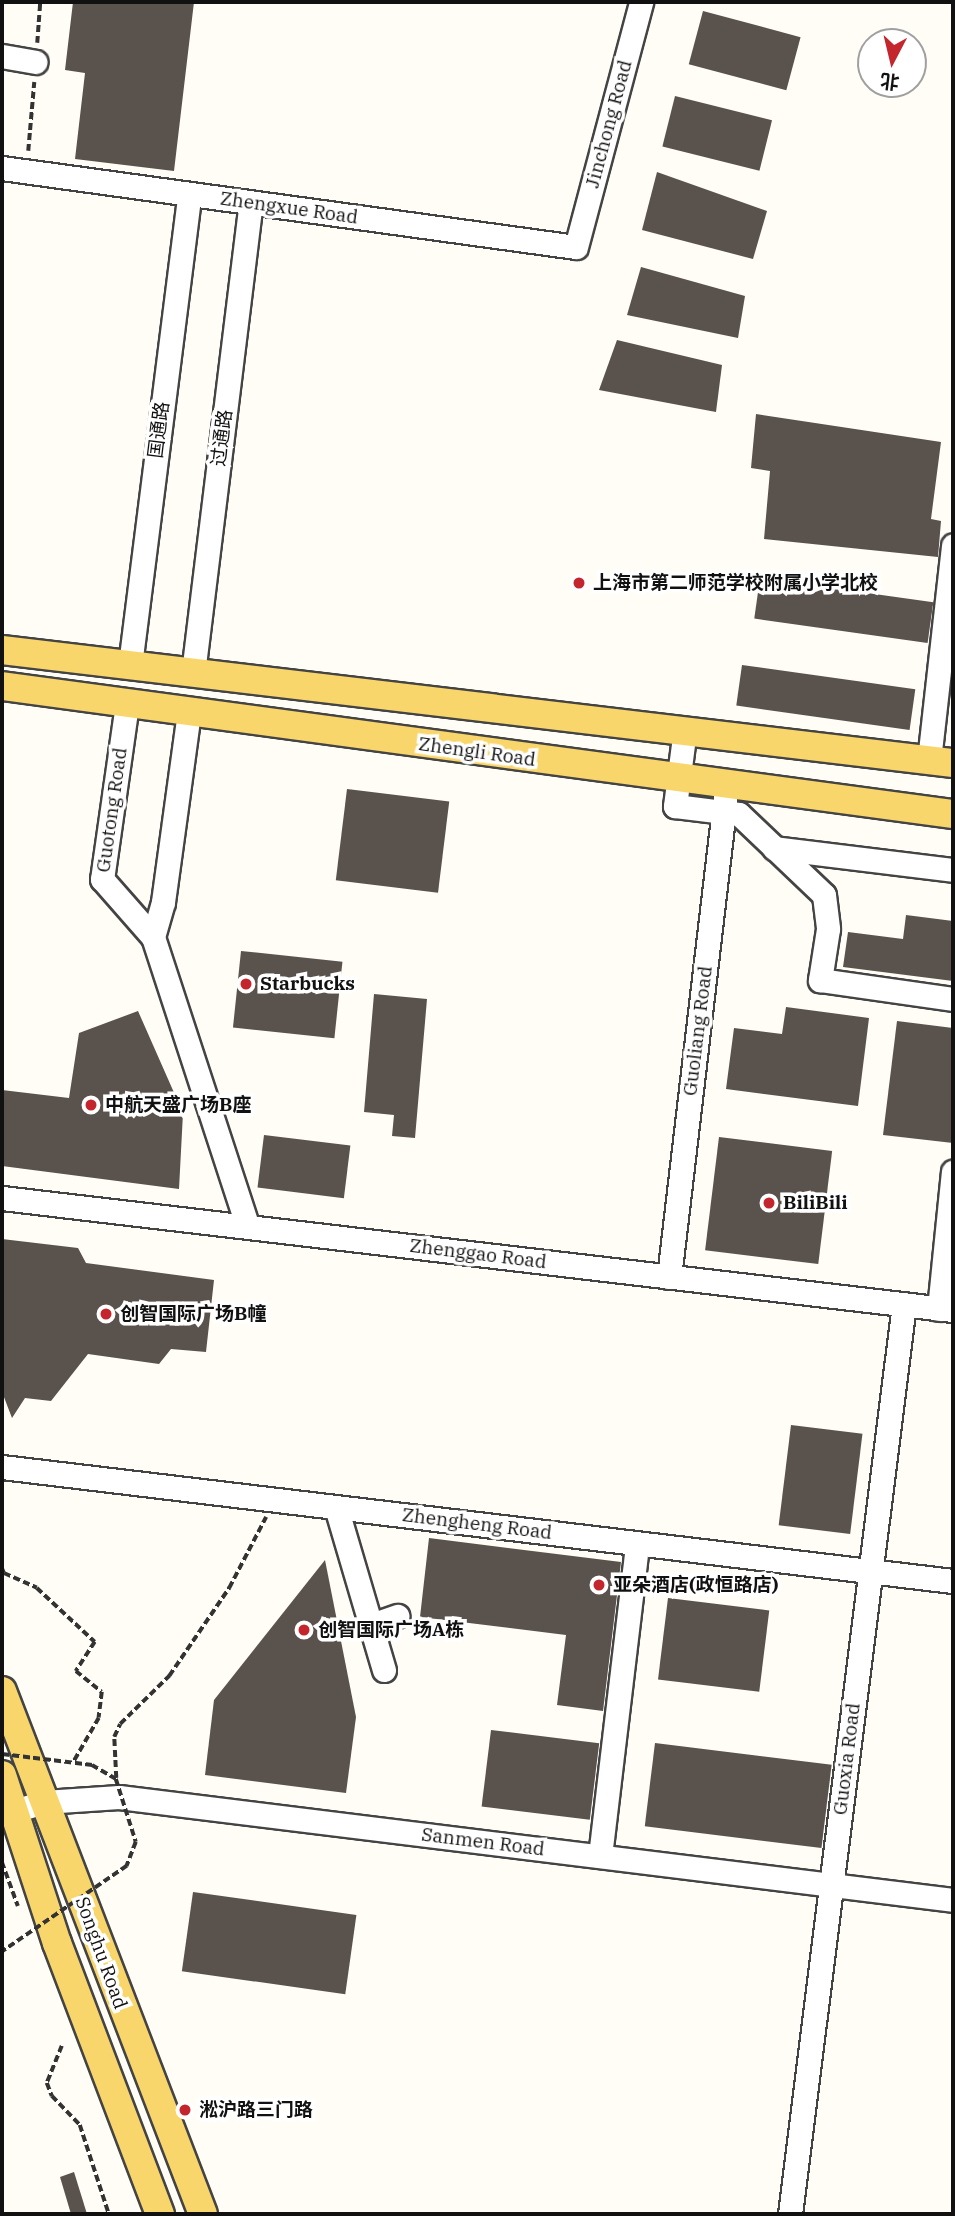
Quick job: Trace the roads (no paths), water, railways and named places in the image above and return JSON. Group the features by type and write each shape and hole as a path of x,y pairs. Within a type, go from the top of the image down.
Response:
{"main road":[{"path":"2,650 685,729 941,762"},
{"name":"Zhengli Road","path":"2,686 679,780 726,799 953,814"},
{"name":"Songhu Road","path":"3,1699 7,1744 44,1802 203,2214"},
{"name":"Songhu Road","path":"2,1775 57,1943 160,2214"},
{"path":"2,1837 57,1943"}],"street":[{"name":"Jinchong Road","path":"576,247 641,2"},
{"path":"2,56 35,62"},
{"name":"Zhengxue Road","path":"2,168 576,247"},
{"name":"国通路","path":"130,665 189,195"},
{"name":"过通路","path":"193,673 251,203"},
{"path":"941,762 953,545"},
{"name":"Guotong Road","path":"127,704 102,879 153,937 248,1227"},
{"path":"153,937 163,902 190,713"},
{"path":"679,780 685,729"},
{"path":"726,799 824,895 828,929 820,980 953,999"},
{"name":"Guoliang Road","path":"670,1276 726,799"},
{"path":"774,848 953,870"},
{"path":"946,1310 953,1172"},
{"name":"Zhenggao Road","path":"2,1198 946,1310"},
{"name":"Guoxia Road","path":"790,2214 904,1304"},
{"name":"Zhengheng Road","path":"2,1467 953,1581"},
{"path":"336,1507 384,1670"},
{"path":"600,1856 637,1544"},
{"path":"371,1625 397,1616"},
{"name":"Sanmen Road","path":"14,1811 44,1802 119,1797 953,1900"}],"place":[{"name":"上海市第二师范学校附属小学北校","path":"579,583"},
{"name":"Starbucks","path":"246,984"},
{"name":"中航天盛广场B座","path":"91,1105"},
{"name":"BiliBili","path":"769,1203"},
{"name":"创智国际广场B幢","path":"106,1314"},
{"name":"亚朵酒店(政恒路店)","path":"599,1585"},
{"name":"创智国际广场A栋","path":"304,1630"},
{"name":"淞沪路三门路","path":"185,2110"}]}
